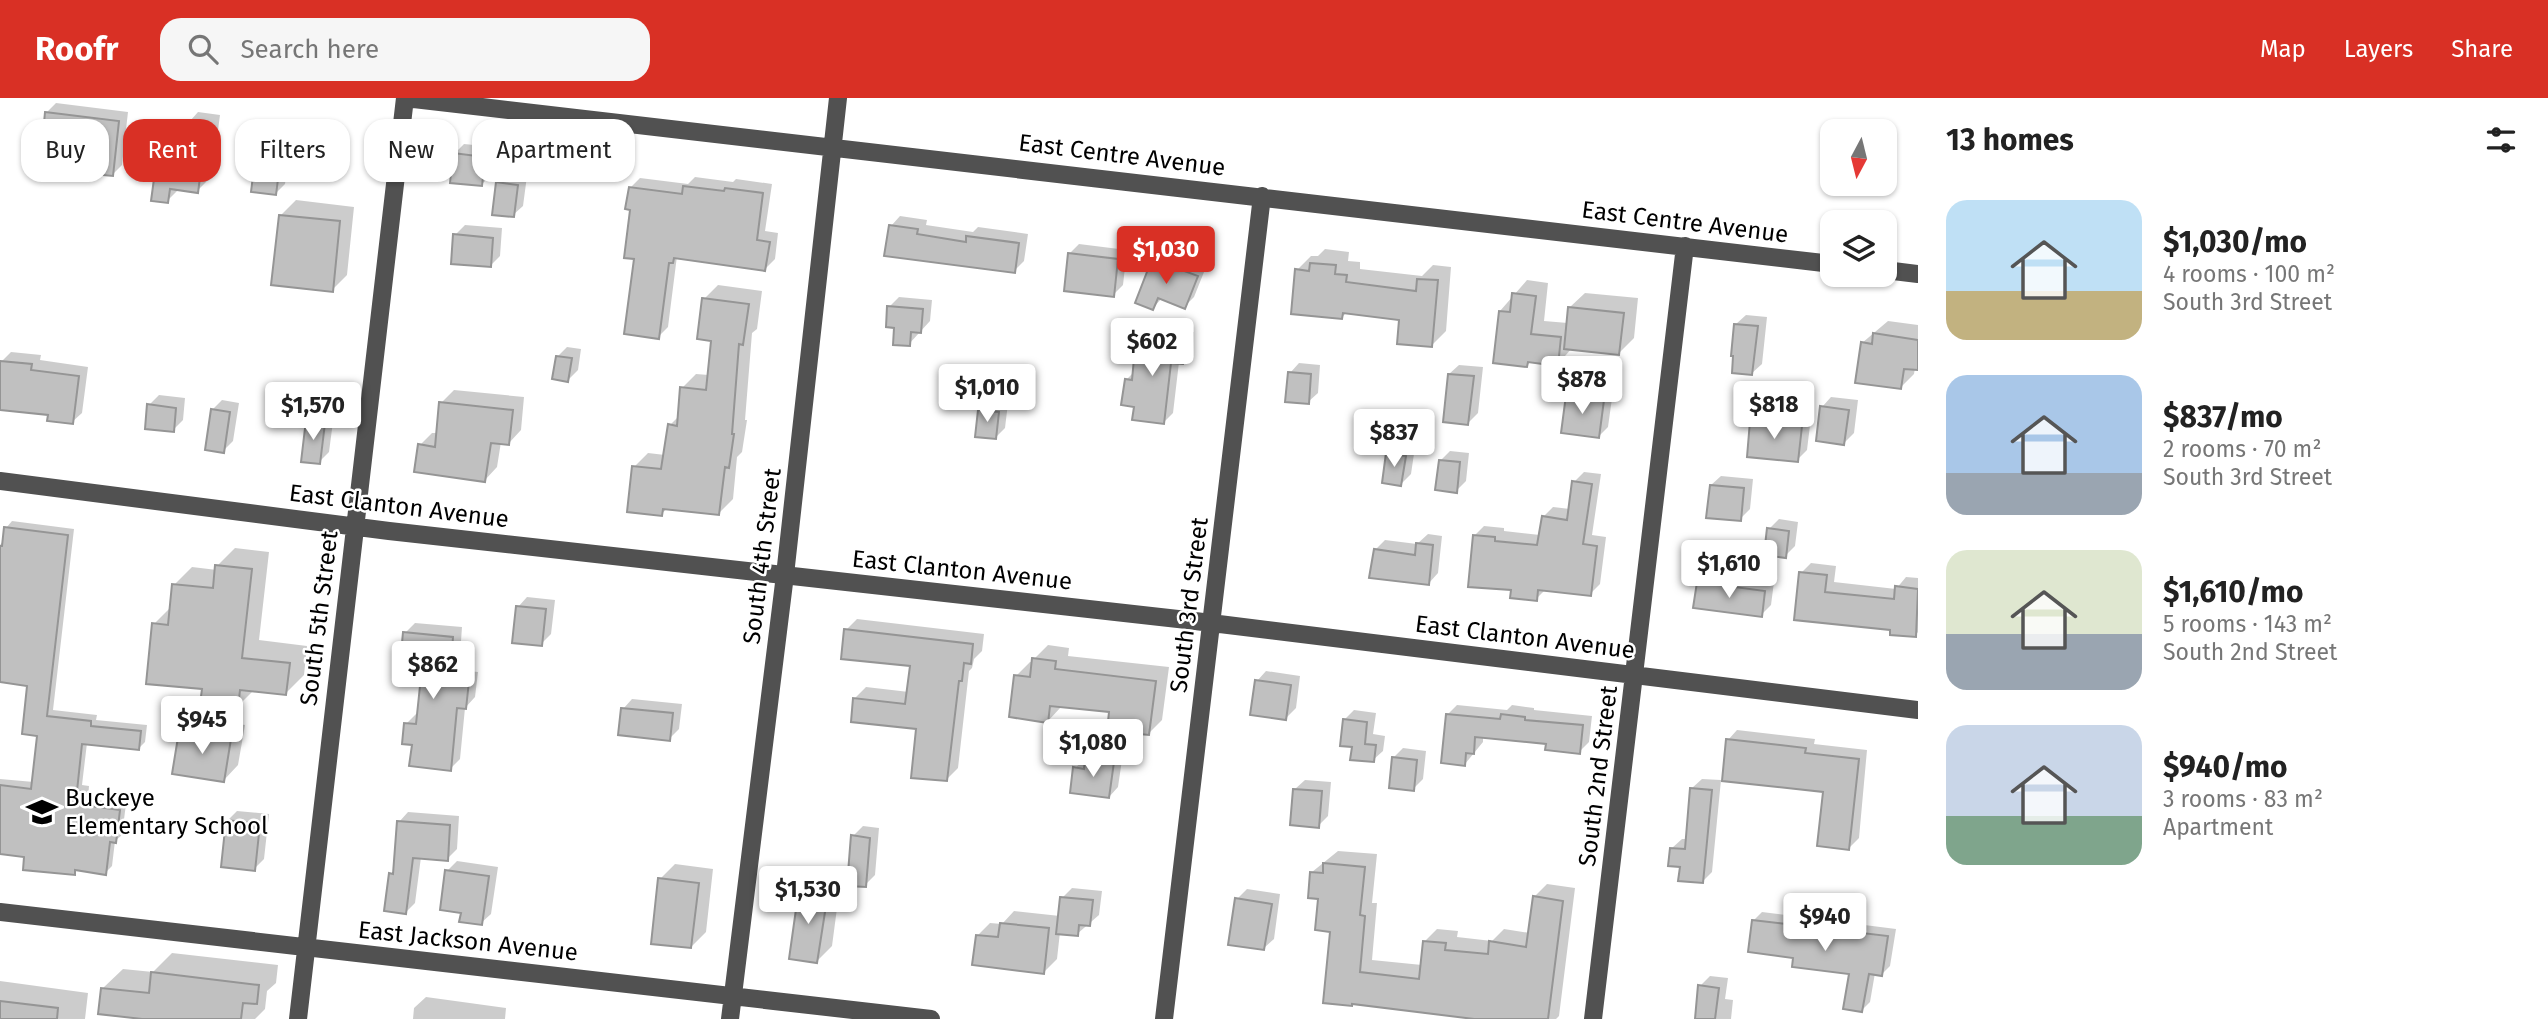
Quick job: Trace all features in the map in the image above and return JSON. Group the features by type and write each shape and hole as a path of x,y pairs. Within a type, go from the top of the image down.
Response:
{"street":[{"name":"East Centre Avenue","path":"405,98 1820,263"},
{"name":"South 5th Street","path":"298,1019 405,98"},
{"name":"South 4th Street","path":"730,1019 785,575 838,98"},
{"name":"South 3rd Street","path":"1164,1019 1262,196"},
{"name":"South 2nd Street","path":"1593,1019 1685,246"},
{"path":"1897,271 1918,274"},
{"name":"East Clanton Avenue","path":"0,481 355,527 1212,623 1918,710"},
{"name":"East Jackson Avenue","path":"0,912 931,1019"}],"building":[{"path":"45,112 103,119 44,119"},
{"path":"109,120 119,121 113,176 109,176"},
{"path":"458,154 472,155 472,182 482,182 482,186 450,183 458,182"},
{"path":"154,182 199,182 198,193 170,189 168,203 151,201"},
{"path":"252,182 278,182 276,195 251,192"},
{"path":"496,182 518,185 514,217 492,215"},
{"path":"683,186 763,193 757,240 770,242 765,271 674,258 673,263 669,263 659,339 624,334 634,259 624,258 630,210 625,209 629,187 682,194"},
{"path":"279,215 340,221 333,292 271,285"},
{"path":"889,225 918,229 917,234 966,242 966,236 1019,243 1015,273 884,256"},
{"path":"453,234 493,238 491,267 451,264"},
{"path":"1068,253 1118,259 1114,297 1064,291"},
{"path":"1152,259 1198,276 1185,309 1158,298 1153,310 1135,303"},
{"path":"1310,263 1336,265 1335,274 1347,275 1346,282 1416,291 1417,279 1438,280 1432,347 1397,344 1399,320 1343,313 1342,319 1291,314 1295,269 1309,271"},
{"path":"1512,293 1536,296 1531,334 1561,337 1558,366 1528,362 1527,367 1493,363 1499,311 1510,312"},
{"path":"702,298 749,304 743,345 739,344 734,434 729,468 725,467 719,515 663,509 662,516 627,512 632,466 661,469 668,424 677,426 680,387 706,390 711,341 697,339"},
{"path":"887,306 923,309 921,333 911,332 910,346 893,345 894,328 886,327"},
{"path":"1568,307 1624,313 1619,355 1564,349"},
{"path":"1734,324 1758,326 1752,375 1732,373"},
{"path":"1873,333 1918,340 1918,370 1904,369 1901,389 1855,383 1861,342 1872,344"},
{"path":"1136,336 1186,342 1183,364 1171,363 1164,424 1132,420 1134,407 1121,405 1125,379 1132,380"},
{"path":"556,356 572,358 568,382 552,379"},
{"path":"0,361 32,364 31,370 79,376 73,424 47,421 48,415 0,410"},
{"path":"1288,372 1311,374 1309,404 1285,402"},
{"path":"1448,374 1474,376 1468,425 1443,422"},
{"path":"1566,395 1604,400 1599,438 1561,433"},
{"path":"439,402 513,410 509,445 491,443 485,482 414,472 418,444 435,447"},
{"path":"147,404 176,408 174,432 145,429"},
{"path":"1820,406 1849,410 1844,445 1816,441"},
{"path":"211,409 230,412 224,453 205,450"},
{"path":"978,410 999,412 996,439 975,437"},
{"path":"306,420 325,423 320,464 301,462"},
{"path":"1750,421 1802,426 1798,462 1747,457"},
{"path":"1386,453 1406,456 1401,486 1382,483"},
{"path":"1439,460 1460,462 1457,493 1435,490"},
{"path":"1572,481 1592,484 1583,544 1597,546 1591,596 1538,590 1537,601 1510,598 1511,590 1468,587 1473,535 1495,537 1495,541 1537,545 1542,516 1567,520"},
{"path":"1710,485 1744,488 1741,521 1706,518"},
{"path":"4,527 68,535 47,716 91,721 91,726 141,731 139,750 82,744 77,791 83,792 82,805 120,810 116,843 110,842 106,875 75,870 75,875 23,870 24,857 0,854 0,785 31,789 37,736 22,734 27,686 0,682 0,546"},
{"path":"1767,528 1789,531 1786,558 1764,555"},
{"path":"1416,543 1433,545 1429,585 1369,578 1374,549 1415,555"},
{"path":"215,565 252,569 242,658 290,663 286,695 240,690 238,708 200,704 202,689 146,684 152,623 168,625 172,584 213,588"},
{"path":"1799,572 1827,575 1825,592 1894,599 1895,586 1918,589 1916,637 1890,635 1890,630 1794,620"},
{"path":"1697,582 1765,591 1762,617 1693,608"},
{"path":"516,606 546,609 542,646 512,643"},
{"path":"844,629 973,644 971,664 964,663 962,681 959,681 947,781 911,778 916,729 851,722 853,698 905,704 910,666 841,659"},
{"path":"403,632 453,637 450,679 469,681 466,709 457,708 451,771 409,766 412,745 402,744 404,723 416,724 422,667 400,665"},
{"path":"1032,658 1056,661 1055,669 1156,681 1149,735 1107,731 1109,712 1050,706 1048,723 1009,717 1014,675 1030,677"},
{"path":"1255,680 1291,685 1286,720 1250,715"},
{"path":"621,708 673,713 670,741 618,735"},
{"path":"1446,714 1500,719 1501,714 1525,717 1525,720 1583,725 1580,754 1545,750 1546,744 1475,737 1474,754 1466,753 1465,766 1441,763"},
{"path":"1343,719 1367,722 1365,744 1376,745 1374,762 1350,760 1352,747 1340,746"},
{"path":"179,731 231,739 224,782 172,774"},
{"path":"1726,739 1806,748 1805,753 1859,759 1849,850 1817,846 1823,792 1722,781"},
{"path":"1392,757 1417,760 1414,791 1389,788"},
{"path":"1085,758 1114,762 1109,798 1070,793 1073,767 1084,769"},
{"path":"1690,788 1712,790 1703,883 1678,881 1680,867 1668,866 1670,848 1685,849"},
{"path":"1293,789 1322,791 1319,828 1290,825"},
{"path":"226,820 260,824 255,871 221,867"},
{"path":"397,821 450,825 448,861 413,858 406,914 384,911 389,873 393,874"},
{"path":"851,835 870,838 866,887 847,886"},
{"path":"1323,863 1365,867 1360,915 1365,916 1360,972 1419,979 1423,941 1446,943 1445,950 1488,954 1489,941 1526,947 1533,896 1563,901 1548,1019 1474,1019 1323,1003 1330,932 1315,930 1318,899 1308,898 1310,872 1323,873"},
{"path":"445,870 489,876 482,925 459,922 461,913 440,910"},
{"path":"658,878 699,883 691,948 651,944"},
{"path":"799,888 828,893 817,963 789,959"},
{"path":"1060,897 1093,900 1090,926 1079,925 1078,936 1056,934"},
{"path":"1235,898 1272,904 1264,950 1228,945"},
{"path":"1752,920 1888,936 1882,976 1869,974 1862,1012 1843,1009 1849,974 1792,967 1793,958 1748,952"},
{"path":"1000,923 1049,928 1044,974 972,965 976,935 998,937"},
{"path":"151,972 259,985 257,1004 243,1003 241,1019 142,1019 98,1014 101,988 149,993"},
{"path":"1698,985 1719,988 1715,1019 1695,1019"},
{"path":"0,1001 58,1008 57,1019 0,1019"}],"place":[{"name":"Buckeye Elementary School","path":"42,812"}]}
